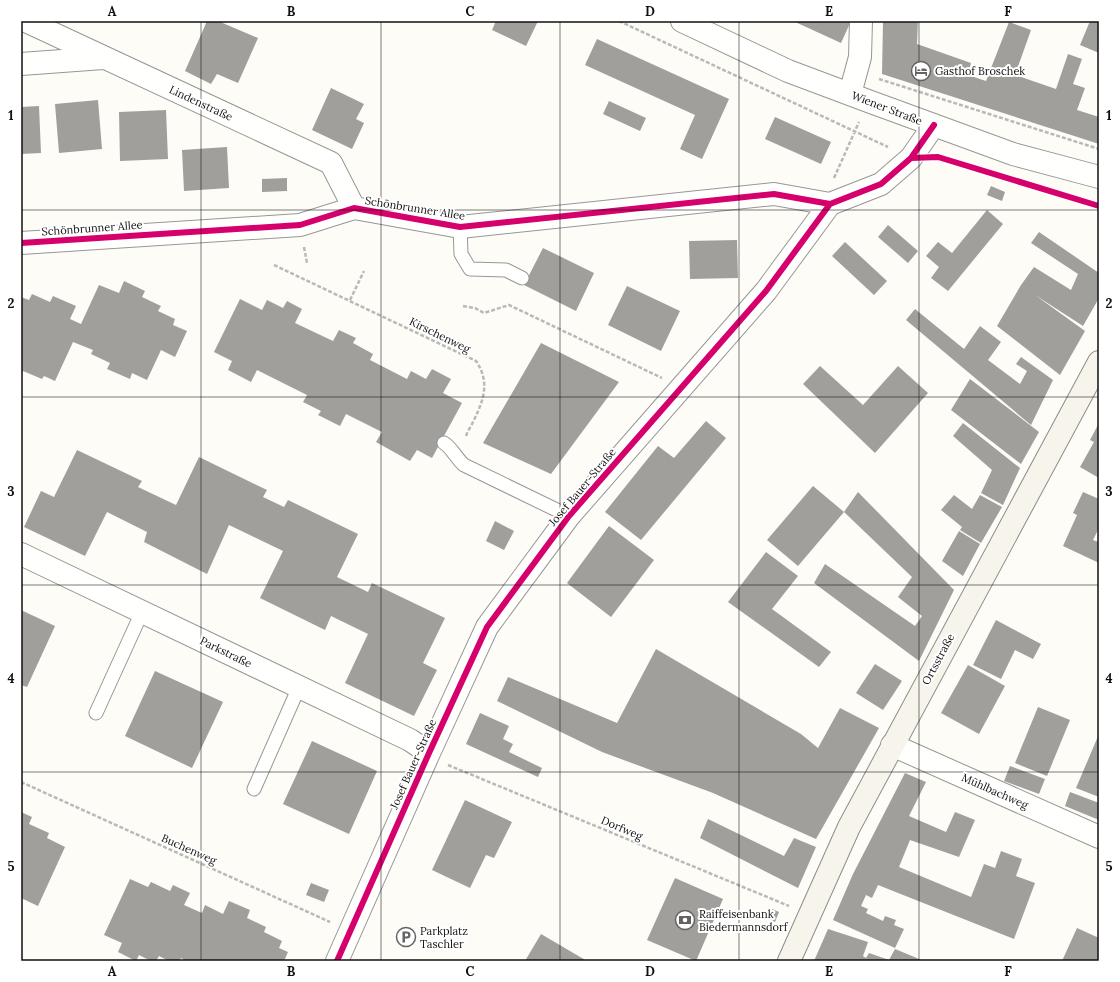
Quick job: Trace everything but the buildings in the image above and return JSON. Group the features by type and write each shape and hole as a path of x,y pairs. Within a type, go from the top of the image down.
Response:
{"street":[{"name":"Lindenstraße","path":"26,21 331,163 354,208"},
{"name":"Wiener Straße","path":"682,21 788,71 1014,154 1099,177"},
{"path":"850,94 860,57 861,21"},
{"path":"21,64 104,58"},
{"path":"830,204 881,184 911,158 934,125"},
{"name":"Schönbrunner Allee","path":"21,243 300,225 354,208 460,227 774,194 830,204"},
{"name":"Josef Bauer-Straße","path":"337,961 429,753 488,627 569,516 766,291 830,204"},
{"name":"Ortsstraße","path":"789,961 849,827 1099,362"},
{"name":"Parkstraße","path":"21,554 410,740 429,753"},
{"name":"Mühlbachweg","path":"892,745 1099,837"}],"lane":[{"path":"460,227 461,254 470,269 506,270 522,278"},
{"path":"444,443 448,446 456,459 464,465 569,516"},
{"path":"96,713 142,612"},
{"path":"254,789 299,687"}],"path":[{"path":"619,21 911,158"},
{"path":"350,300 364,271"},
{"path":"463,306 475,308 484,313 509,305 682,387"}],"cycle path":[{"path":"337,961 429,753 487,627 569,516 766,291 830,204 881,184 911,158 934,125"},
{"path":"911,158 938,157 1099,206"},
{"path":"21,243 300,225 354,208 460,227 774,194 830,204"}],"place":[{"name":"Gasthof Broschek","path":"921,71"},
{"name":"Raiffeisenbank Biedermannsdorf","path":"685,920"},
{"name":"Parkplatz Taschler","path":"406,937"}]}
